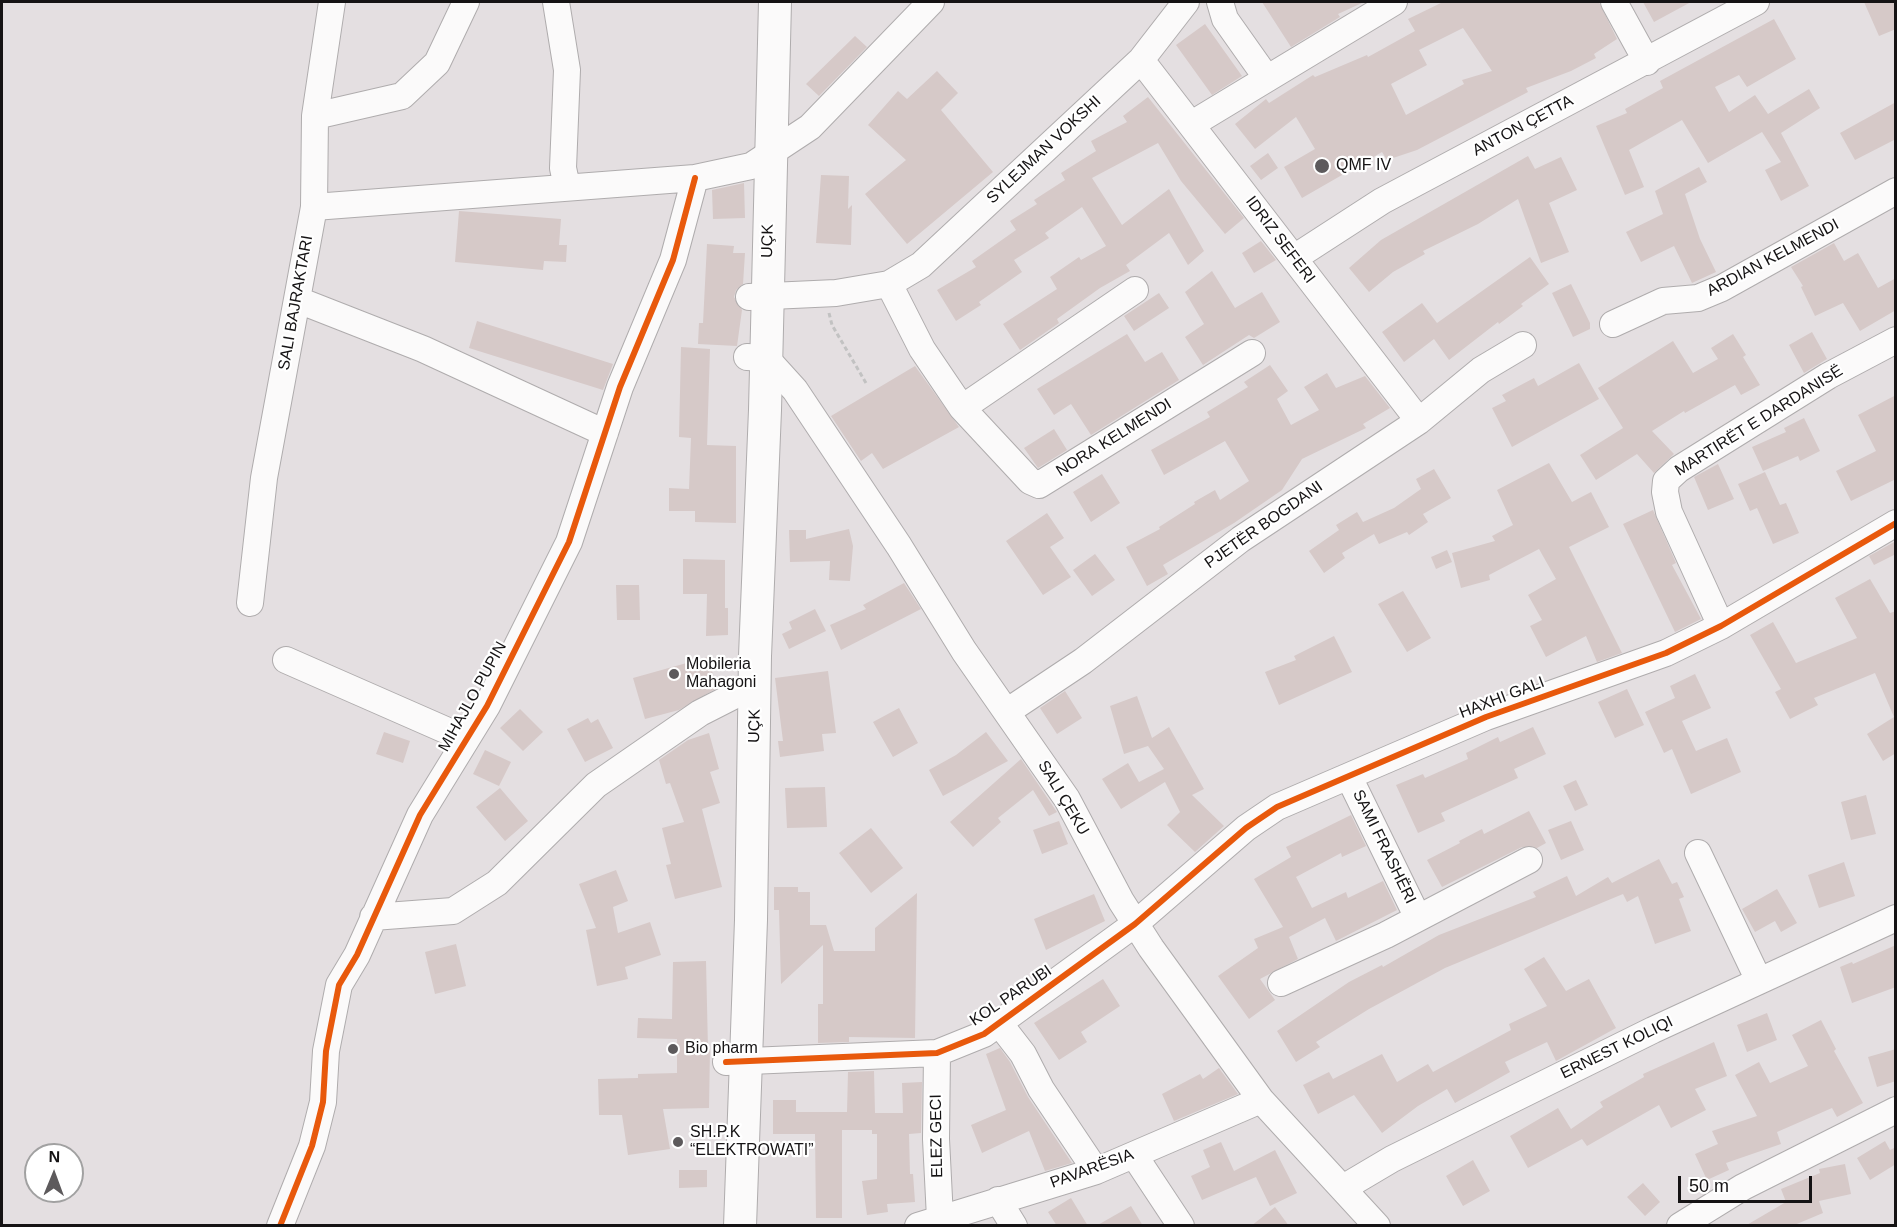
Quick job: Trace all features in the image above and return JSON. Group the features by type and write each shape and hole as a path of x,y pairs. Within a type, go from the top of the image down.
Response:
{"main road":[{"name":"UÇK","path":"721,1226 735,1061 751,920 747,689 760,160 755,2"},
{"name":"UÇK","path":"760,160 775,2"},
{"name":"UÇK","path":"735,1061 740,1226"}],"street":[{"name":"SALI BAJRAKTARI","path":"250,603 264,478 314,207 315,116 332,2"},
{"path":"315,116 402,96 437,63 466,2"},
{"path":"556,2 567,70 563,168 567,187"},
{"path":"314,207 695,178 760,160 810,127 931,2"},
{"name":"SYLEJMAN VOKSHI","path":"758,297 824,294 889,284 921,264 1141,60 1186,2"},
{"path":"1220,2 1225,19 1266,77"},
{"path":"1192,124 1266,77 1394,2"},
{"path":"1614,2 1647,62"},
{"name":"ANTON ÇETTA","path":"1294,258 1382,201 1756,2"},
{"name":"IDRIZ SEFERI","path":"1141,60 1294,258 1360,348 1419,421"},
{"name":"MIHAJLO PUPIN","path":"280,1226 312,1146 323,1102 326,1052 339,985 357,955 420,815 487,706 569,542 620,387 673,261 695,178"},
{"name":"ARDIAN KELMENDI","path":"1613,324 1663,302 1698,298 1722,288 1896,191"},
{"path":"889,284 922,349 962,408 1135,290"},
{"path":"298,300 423,349 605,433"},
{"name":"MARTIRËT E DARDANISË","path":"1721,626 1669,512 1665,492 1666,481 1679,469 1828,376 1896,339"},
{"name":"PJETËR BOGDANI","path":"1008,711 1083,661 1241,539 1419,421 1481,370 1523,345"},
{"name":"NORA KELMENDI","path":"962,408 1030,481 1039,484 1252,353"},
{"name":"SALI ÇEKU","path":"756,358 795,390 899,546 964,651 1008,711 1067,799 1136,924 1261,1100 1377,1226"},
{"name":"HAXHI GALI","path":"1136,924 1246,828 1277,807 1314,789 1349,777 1486,717 1666,653 1721,626 1896,523"},
{"path":"286,660 466,739"},
{"path":"373,917 453,911 497,883 596,785 700,713 747,689"},
{"name":"SAMI FRASHËRI","path":"1349,777 1418,918"},
{"path":"1698,853 1759,981"},
{"name":"SAMI FRASHËRI","path":"1281,983 1418,918 1529,860"},
{"name":"ERNEST KOLIQI","path":"1343,1188 1392,1159 1653,1030 1896,918"},
{"name":"KOL PARUBI","path":"735,1061 937,1053 984,1034 1136,924"},
{"path":"999,1023 1023,1054 1041,1089 1096,1171"},
{"name":"ELEZ GECI","path":"929,1222 936,1139 937,1053"},
{"name":"PAVARËSIA","path":"929,1222 1096,1171 1261,1100"},
{"path":"1680,1226 1743,1187 1896,1110"},
{"path":"1134,1155 1181,1226"},
{"path":"998,1200 1014,1226"}],"path":[{"path":"824,294 832,325 866,383"}],"building":[{"path":"1262,2 1364,2 1338,14 1340,17 1291,47"},
{"path":"1443,2 1599,2 1617,39 1594,54 1596,58 1571,71 1526,88 1528,92 1417,150 1387,160 1382,152 1302,198 1284,167 1315,149 1296,117 1255,149 1235,124 1266,99 1269,103 1313,75 1315,77 1367,55 1368,57 1415,31 1408,19","holes":["1463,28 1492,71 1462,80 1464,84 1406,115 1391,84 1427,65 1419,50"]},
{"path":"1643,2 1691,2 1654,22"},
{"path":"1864,2 1896,2 1896,29 1879,36"},
{"path":"1774,19 1796,59 1747,87 1739,75 1715,87 1729,112 1755,95 1768,114 1809,89 1820,108 1781,133 1809,186 1781,201 1765,170 1781,162 1762,132 1708,163 1682,120 1629,150 1644,187 1625,195 1596,126 1627,113 1625,109 1663,88 1660,81"},
{"path":"1205,24 1242,76 1212,95 1176,45"},
{"path":"855,36 867,47 819,96 806,84"},
{"path":"937,71 958,93 941,110 993,172 907,244 865,194 906,160 868,125 898,91 907,99"},
{"path":"1148,97 1244,218 1225,234 1181,181 1158,143 1092,178 1122,225 1169,189 1204,251 1188,265 1169,233 1126,265 1130,271 1100,288 1057,319 1059,323 1020,350 1003,324 1057,289 1050,277 1079,257 1081,260 1106,246 1082,207 1045,233 1049,238 1014,260 1022,272 979,302 981,305 956,321 937,290 976,267 972,261 1016,230 1010,221 1037,204 1034,200 1065,180 1061,173 1096,151 1091,141 1127,122 1123,116"},
{"path":"1896,102 1896,139 1855,160 1840,133"},
{"path":"1268,153 1278,168 1261,180 1250,166"},
{"path":"1528,156 1535,169 1561,157 1577,190 1549,203 1569,252 1541,263 1518,199 1478,224 1423,251 1425,254 1393,272 1369,292 1349,268 1381,240"},
{"path":"1699,167 1707,182 1685,194 1700,239 1716,272 1692,283 1674,246 1641,262 1626,232 1663,214 1655,191"},
{"path":"821,175 849,176 848,209 852,205 851,245 816,243"},
{"path":"744,183 745,218 713,219 712,190"},
{"path":"459,211 561,219 559,245 567,245 566,262 544,261 543,270 455,262"},
{"path":"1261,241 1276,260 1254,273 1242,253"},
{"path":"1834,243 1844,261 1858,253 1878,288 1896,278 1896,310 1860,331 1843,303 1815,316 1801,287 1803,286 1791,267"},
{"path":"707,244 734,246 733,253 745,253 743,284 736,290 734,297 742,310 737,346 698,344 699,323 703,323"},
{"path":"1530,257 1549,284 1449,360 1434,339 1404,362 1382,332 1422,303 1437,323"},
{"path":"1212,271 1235,308 1262,292 1280,322 1254,338 1249,335 1203,365 1185,337 1204,324 1185,292"},
{"path":"1571,284 1590,323 1590,329 1573,337 1552,293"},
{"path":"1159,293 1169,308 1134,331 1124,316"},
{"path":"477,321 613,364 603,390 469,348"},
{"path":"1812,332 1827,359 1804,373 1789,345"},
{"path":"1127,334 1145,362 1162,352 1179,380 1091,435 1071,404 1054,415 1037,389"},
{"path":"1733,334 1746,355 1743,357 1760,385 1741,395 1735,385 1685,413 1684,411 1652,431 1674,454 1654,473 1637,454 1596,480 1580,455 1623,428 1598,388 1673,341 1693,373 1718,359 1711,348"},
{"path":"681,347 710,349 707,445 736,446 736,523 695,522 695,511 669,511 669,488 689,489 691,438 679,437"},
{"path":"1579,363 1599,399 1512,447 1492,408 1506,401 1502,395 1534,378 1538,386"},
{"path":"1270,365 1288,391 1277,399 1291,425 1319,410 1304,387 1327,373 1336,388 1365,376 1390,408 1363,424 1366,428 1302,459 1282,490 1234,523 1163,565 1168,574 1147,586 1126,547 1160,529 1159,527 1195,504 1194,502 1215,490 1220,500 1249,481 1225,441 1164,475 1151,450 1210,417 1207,412 1248,387 1244,382"},
{"path":"915,366 959,427 883,469 872,453 861,461 831,416"},
{"path":"1896,395 1896,479 1851,501 1836,471 1876,451 1858,415"},
{"path":"1804,418 1820,451 1800,461 1798,456 1763,471 1752,447 1786,432 1784,428"},
{"path":"1054,429 1067,450 1038,468 1024,448"},
{"path":"1549,463 1572,502 1591,492 1609,527 1569,547 1622,653 1597,662 1586,636 1546,657 1530,626 1542,620 1528,595 1556,579 1539,549 1489,575 1490,580 1461,588 1452,553 1495,541 1492,536 1513,525 1497,490"},
{"path":"1718,464 1734,499 1708,510 1694,477"},
{"path":"1434,469 1451,498 1423,514 1428,522 1409,535 1407,532 1379,544 1374,534 1342,553 1345,558 1324,573 1309,551 1339,530 1336,525 1357,512 1363,522 1394,508 1421,489 1416,479"},
{"path":"1765,472 1780,505 1786,503 1799,533 1773,544 1757,508 1750,511 1738,484"},
{"path":"1102,474 1120,503 1091,522 1073,492"},
{"path":"1653,510 1676,563 1672,565 1701,619 1675,632 1623,524"},
{"path":"1047,513 1064,538 1050,547 1071,577 1043,595 1006,541"},
{"path":"849,529 853,546 850,581 829,580 830,561 790,562 789,530 806,530 806,539"},
{"path":"1896,541 1896,554 1874,565 1869,556"},
{"path":"1447,550 1452,562 1436,569 1431,557"},
{"path":"1095,554 1115,580 1092,596 1073,570"},
{"path":"683,559 725,560 725,608 728,608 728,635 706,636 707,594 683,594"},
{"path":"1870,579 1890,613 1896,611 1896,753 1883,761 1867,734 1894,717 1875,673 1814,698 1818,705 1790,719 1775,692 1781,689 1750,635 1773,622 1796,663 1857,638 1835,598"},
{"path":"904,583 921,609 841,650 830,625 866,609 863,605"},
{"path":"616,585 639,585 640,620 617,620"},
{"path":"1403,591 1431,638 1407,652 1378,604"},
{"path":"815,609 826,631 789,649 782,634 792,629 789,622"},
{"path":"1334,636 1352,672 1279,705 1265,672 1296,660 1294,656"},
{"path":"708,657 717,688 679,710 645,719 633,678"},
{"path":"828,671 836,733 822,734 824,751 780,757 778,741 783,741 775,678"},
{"path":"1695,674 1711,708 1682,721 1696,751 1727,738 1741,772 1691,794 1672,749 1664,753 1645,712 1675,698 1670,686"},
{"path":"1627,689 1644,725 1615,738 1598,702"},
{"path":"1065,691 1082,718 1057,734 1040,708"},
{"path":"1137,696 1152,738 1169,727 1204,789 1192,795 1224,826 1195,852 1167,825 1180,812 1165,782 1121,809 1102,779 1128,763 1139,782 1164,769 1148,746 1124,754 1110,706"},
{"path":"899,708 918,743 893,757 873,722"},
{"path":"520,709 543,732 523,751 500,728"},
{"path":"588,718 591,723 598,719 613,748 585,762 567,729"},
{"path":"1533,727 1546,754 1514,769 1518,778 1441,813 1445,821 1418,833 1396,785 1423,774 1425,778 1468,759 1466,753 1498,737 1500,742"},
{"path":"384,732 410,741 403,763 376,754"},
{"path":"986,732 1008,761 943,796 929,770 956,755"},
{"path":"709,733 719,769 710,772 720,803 702,809 722,887 675,899 666,865 671,864 662,828 684,822 670,783 666,784 659,760 688,740"},
{"path":"485,750 511,762 499,786 473,774"},
{"path":"1021,759 1057,812 1049,816 1033,790 998,818 1001,822 973,847 950,822"},
{"path":"1576,780 1588,805 1575,811 1563,786"},
{"path":"825,787 827,827 787,828 785,788"},
{"path":"500,788 528,821 505,841 476,807"},
{"path":"1866,795 1876,834 1851,840 1841,802"},
{"path":"1529,811 1546,843 1537,848 1522,847 1442,887 1427,860 1482,829 1484,834"},
{"path":"1351,815 1366,846 1342,857 1341,853 1296,877 1312,908 1346,892 1348,898 1383,881 1397,910 1336,941 1325,918 1289,937 1298,959 1260,979 1275,1000 1249,1019 1218,976 1258,948 1254,939 1283,927 1254,879 1291,857 1286,847"},
{"path":"1059,821 1068,844 1042,854 1033,830"},
{"path":"1571,821 1584,850 1561,860 1548,830"},
{"path":"871,828 903,868 871,893 839,853"},
{"path":"1659,859 1672,884 1677,882 1684,897 1679,899 1691,931 1655,944 1638,896 1627,902 1623,894 1445,968 1369,1009 1316,1042 1320,1047 1296,1062 1277,1031 1349,982 1382,965 1383,967 1439,935 1536,897 1533,892 1567,876 1576,896 1608,877 1612,883"},
{"path":"1844,862 1855,896 1819,908 1808,875"},
{"path":"616,870 628,901 613,907 618,933 650,922 661,955 625,967 628,979 597,986 586,930 596,928 579,884"},
{"path":"774,887 798,887 798,892 810,892 810,925 826,925 834,951 875,951 875,928 917,893 915,1038 849,1037 849,1042 818,1043 818,1004 823,1004 823,945 781,984 779,910 774,910"},
{"path":"1777,889 1797,923 1781,932 1775,921 1755,932 1742,909"},
{"path":"1094,894 1105,921 1046,950 1034,919"},
{"path":"456,944 466,986 435,994 425,952"},
{"path":"1896,945 1896,987 1852,1003 1840,967 1852,962 1853,964"},
{"path":"1544,957 1566,991 1589,979 1616,1028 1556,1061 1547,1042 1505,1062 1510,1072 1455,1103 1447,1089 1418,1106 1382,1133 1354,1095 1318,1114 1303,1085 1329,1072 1333,1079 1382,1054 1397,1082 1428,1064 1433,1072 1511,1030 1509,1024 1547,1006 1524,969"},
{"path":"706,961 708,1049 710,1049 709,1108 663,1109 670,1149 628,1155 622,1115 599,1115 598,1079 638,1078 638,1074 677,1073 677,1039 637,1038 638,1018 672,1019 673,962"},
{"path":"1103,979 1120,1006 1081,1032 1087,1042 1059,1060 1034,1023"},
{"path":"1767,1013 1777,1040 1747,1052 1737,1025"},
{"path":"1821,1020 1836,1049 1834,1051 1863,1103 1837,1117 1832,1108 1777,1132 1781,1144 1726,1163 1729,1170 1707,1180 1695,1154 1718,1144 1712,1131 1757,1116 1735,1075 1759,1062 1770,1083 1808,1066 1792,1035"},
{"path":"1714,1042 1727,1076 1695,1089 1706,1110 1671,1128 1659,1105 1587,1146 1582,1139 1528,1168 1510,1136 1558,1108 1571,1129 1603,1107 1600,1102 1644,1077 1643,1074"},
{"path":"1000,1048 1028,1097 1072,1163 1045,1171 1029,1131 982,1153 971,1125 1006,1110 986,1054"},
{"path":"1896,1049 1896,1081 1877,1087 1868,1057"},
{"path":"1219,1068 1238,1094 1174,1121 1162,1094 1200,1074 1203,1079"},
{"path":"874,1071 875,1113 903,1113 902,1083 922,1082 921,1133 909,1134 910,1174 913,1174 915,1202 887,1204 888,1212 867,1215 862,1181 877,1179 877,1134 872,1134 872,1130 842,1130 842,1218 816,1218 815,1134 773,1134 773,1100 796,1100 796,1112 847,1112 848,1072"},
{"path":"1885,1141 1890,1150 1896,1147 1896,1164 1870,1180 1857,1158"},
{"path":"1221,1142 1234,1171 1275,1150 1297,1193 1270,1206 1256,1177 1202,1200 1191,1176 1210,1167 1203,1150"},
{"path":"1473,1160 1490,1191 1463,1206 1446,1176"},
{"path":"1845,1164 1851,1194 1819,1201 1823,1213 1792,1226 1745,1226 1786,1202 1781,1189 1820,1173 1819,1169"},
{"path":"679,1170 707,1170 707,1187 679,1188"},
{"path":"1643,1183 1660,1202 1645,1216 1627,1197"},
{"path":"1071,1198 1088,1226 1057,1226 1048,1212"},
{"path":"1131,1206 1143,1226 1096,1226"},
{"path":"1275,1207 1289,1226 1251,1226"}],"cycle path":[{"path":"280,1226 312,1146 323,1102 326,1051 339,985 357,955 420,815 487,706 569,542 620,387 673,260 695,178"},
{"path":"726,1062 937,1053 984,1034 1135,924 1246,828 1277,807 1486,717 1666,653 1721,626 1896,523"}],"place":[{"name":"QMF IV","path":"1322,166"},
{"name":"Mobileria Mahagoni","path":"674,674"},
{"name":"Bio pharm","path":"673,1049"},
{"name":"SH.P.K “ELEKTROWATI”","path":"678,1142"}]}
